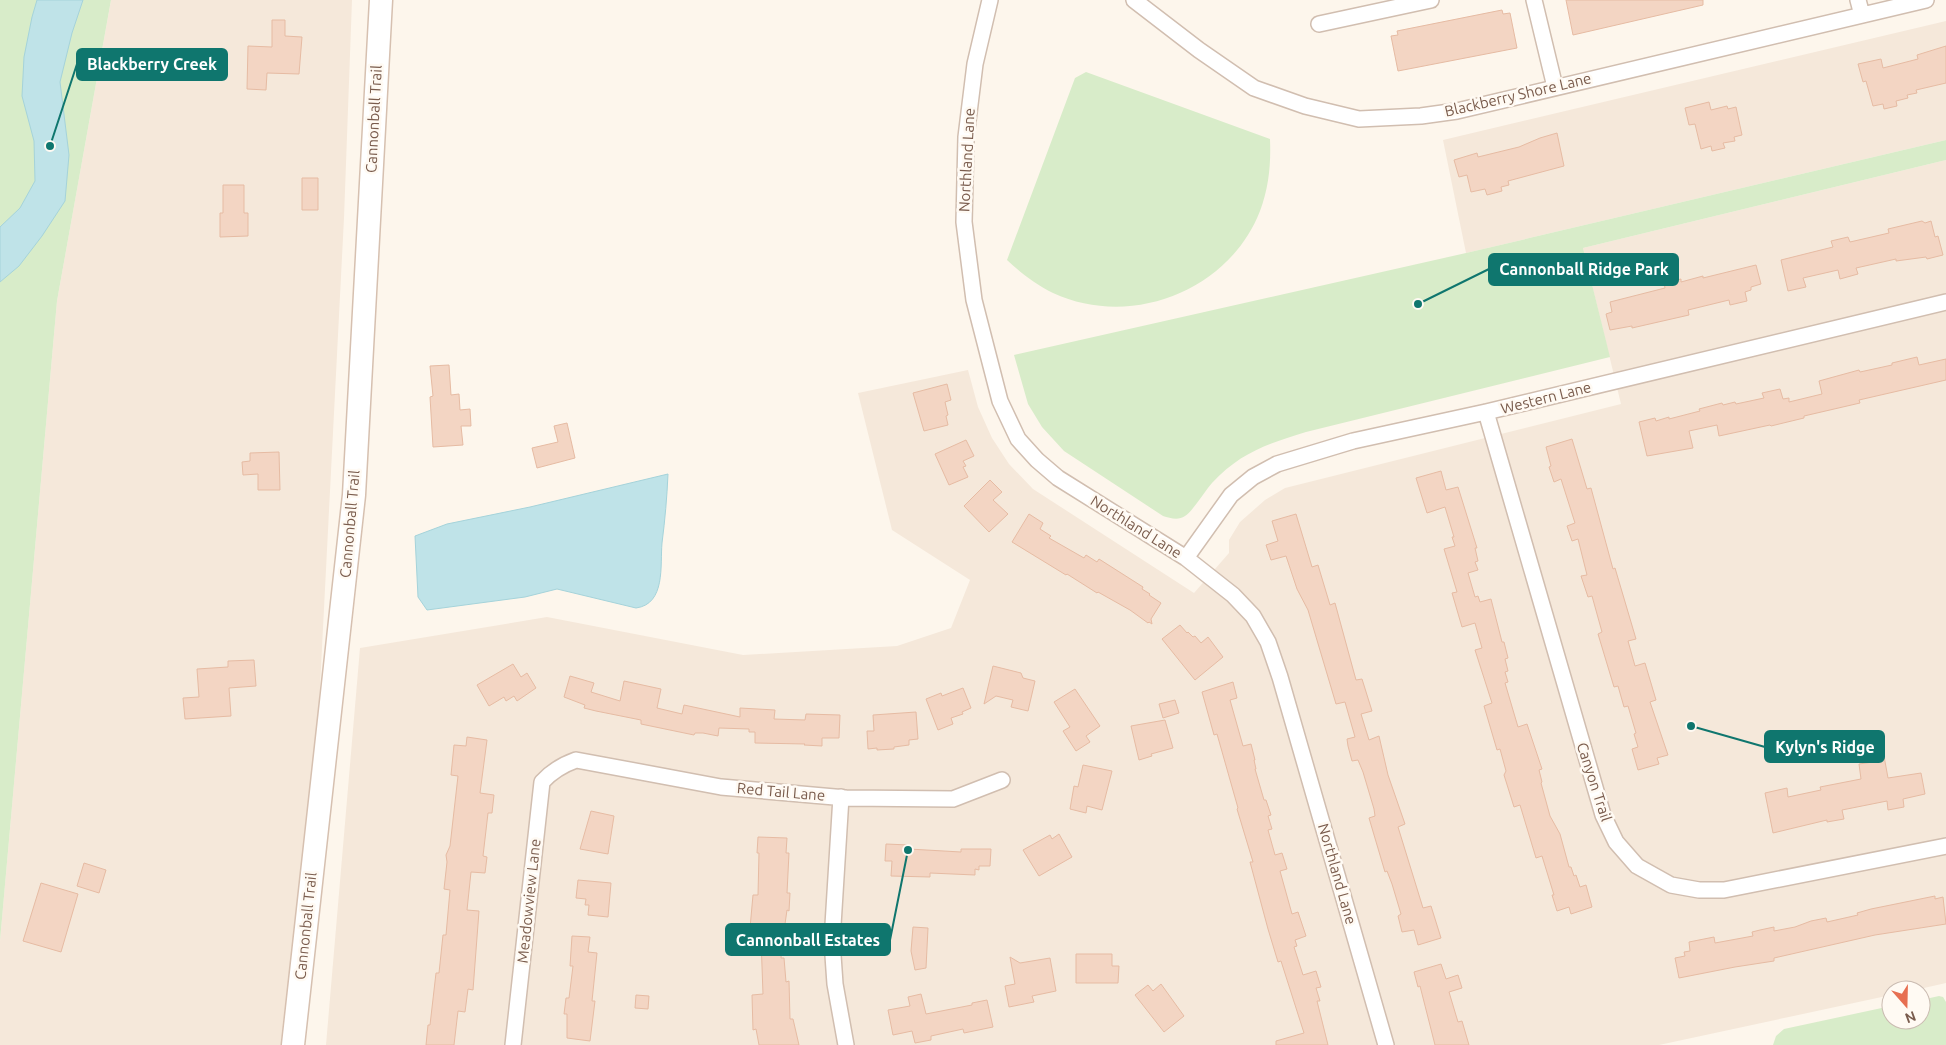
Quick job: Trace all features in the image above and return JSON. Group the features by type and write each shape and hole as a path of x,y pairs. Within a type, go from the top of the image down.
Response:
{"main road":[{"name":"Cannonball Trail","path":"293,1045 354,495 381,0"}],"street":[{"name":"Northland Lane","path":"990,0 975,64 966,137 964,222 974,300 1000,401 1018,439 1037,460 1058,478 1186,558 1233,594 1253,616 1268,642 1282,685 1386,1045"},
{"name":"Blackberry Shore Lane","path":"1134,0 1198,50 1254,88 1305,106 1359,119 1420,116 1458,110 1926,0"},
{"path":"1319,24 1431,0"},
{"path":"1534,0 1555,87"},
{"path":"1858,0 1862,15"},
{"name":"Western Lane","path":"1186,558 1231,495 1253,477 1277,464 1353,441 1486,412 1946,302"},
{"name":"Canyon Trail","path":"1486,412 1603,815 1616,842 1637,866 1671,884 1684,888 1724,890 1946,846"},
{"name":"Red Tail Lane","path":"560,766 576,760 721,787 840,797 953,799 1002,780"},
{"name":"Meadowview Lane","path":"513,1045 542,782 549,773 560,766"},
{"path":"840,797 832,941 835,984 846,1045"}],"shaded area":[{"path":"111,0 352,0 344,218 319,706 281,1045 0,1045 0,941 57,301"},
{"path":"1946,21 1946,140 1466,253 1443,140"},
{"path":"1946,160 1946,983 1931,986 1931,980 1881,980 1881,997 1659,1045 326,1045 360,648 547,617 743,655 897,646 951,628 970,580 892,530 858,393 968,370 978,407 992,438 1009,464 1033,489 1194,593 1229,553 1229,540 1240,522 1265,500 1285,488 1621,404 1583,248"}],"green space":[{"path":"0,0 111,0 57,301 0,941"},
{"path":"1086,72 1270,139 1270,166 1266,193 1260,211 1245,239 1226,263 1201,282 1174,296 1145,304 1114,307 1083,303 1047,290 1007,260 1075,78"},
{"path":"1946,140 1946,160 1583,248 1610,357 1306,432 1279,441 1255,451 1233,464 1212,483 1195,506 1182,518 1174,519 1163,516 1064,451 1042,427 1028,404 1014,355 1466,253"},
{"path":"1943,997 1946,1002 1946,1045 1773,1045 1776,1036 1784,1029 1881,1008 1881,1030 1931,1030 1931,998"}],"water":[{"path":"37,0 83,0 72,33 60,82 69,155 65,201 19,266 0,282 0,227 20,208 35,181 34,141 22,96 24,57"},
{"path":"668,474 660,582 657,591 646,605 636,608 557,589 525,597 427,610 418,597 415,536 447,524 530,507"}],"building":[{"path":"1566,0 1703,0 1703,5 1573,35"},
{"path":"1502,10 1503,14 1510,13 1517,48 1398,71 1391,36 1398,35 1397,31"},
{"path":"272,20 285,20 285,36 302,37 299,74 267,73 266,90 247,89 248,46 272,47"},
{"path":"1946,46 1946,83 1916,90 1917,93 1907,95 1908,98 1896,101 1897,106 1884,109 1883,104 1873,106 1866,81 1863,82 1858,64 1881,59 1883,68 1918,59 1917,55"},
{"path":"1709,102 1711,110 1727,106 1728,109 1736,107 1742,135 1734,137 1735,141 1723,143 1725,148 1712,151 1711,146 1701,149 1695,124 1689,125 1685,108"},
{"path":"1557,133 1564,166 1508,181 1509,185 1501,187 1502,191 1487,195 1485,189 1471,192 1467,175 1459,177 1454,160 1477,153 1478,157 1519,147"},
{"path":"302,178 318,178 318,210 302,210"},
{"path":"223,185 244,185 244,213 248,213 248,236 220,237 220,213 223,213"},
{"path":"1922,221 1925,223 1931,221 1935,237 1938,236 1943,255 1927,259 1926,257 1896,261 1896,259 1856,268 1858,274 1840,279 1838,270 1803,278 1806,287 1788,291 1781,260 1833,247 1831,241 1848,237 1850,242 1889,233 1888,229"},
{"path":"1756,265 1761,284 1751,287 1751,290 1745,292 1747,301 1730,305 1729,300 1688,310 1689,315 1632,328 1632,326 1610,330 1606,314 1612,312 1610,302 1665,288 1664,283 1681,279 1681,282 1703,276 1703,278"},
{"path":"1917,357 1919,365 1946,359 1946,380 1859,400 1860,403 1771,426 1719,436 1717,425 1689,431 1693,448 1647,456 1639,422 1655,418 1656,421 1669,417 1669,419 1722,403 1723,405 1735,402 1736,404 1764,398 1762,393 1780,389 1783,399 1789,398 1789,402 1822,394 1819,381 1859,370 1860,372 1892,365 1892,363"},
{"path":"449,365 451,395 459,394 460,410 470,409 471,426 461,426 463,445 433,447 430,397 433,396 430,366"},
{"path":"947,384 951,400 945,402 948,425 924,431 913,393"},
{"path":"567,423 575,458 537,468 532,448 558,442 554,426"},
{"path":"1572,439 1587,489 1591,488 1613,569 1615,568 1636,639 1628,641 1635,666 1645,663 1656,700 1650,702 1668,755 1657,758 1659,764 1638,770 1632,749 1638,747 1634,734 1636,733 1628,706 1624,707 1618,686 1614,687 1598,634 1602,632 1592,596 1588,597 1581,576 1587,575 1578,539 1572,541 1567,526 1575,523 1561,479 1554,482 1549,467 1551,466 1546,447"},
{"path":"966,440 974,456 963,461 966,466 963,467 968,477 949,485 935,454"},
{"path":"279,452 280,490 258,490 258,474 243,475 242,462 250,461 250,453"},
{"path":"1441,471 1446,490 1458,487 1477,548 1475,548 1478,561 1475,562 1478,570 1468,573 1475,597 1478,596 1480,602 1491,599 1508,658 1505,659 1508,671 1505,672 1508,682 1505,683 1518,727 1527,724 1542,769 1539,770 1541,783 1550,816 1560,834 1569,867 1571,867 1574,876 1576,875 1580,887 1586,885 1592,907 1571,914 1569,907 1557,911 1542,856 1536,858 1520,805 1514,807 1504,775 1506,771 1500,749 1497,750 1484,706 1492,703 1475,650 1482,648 1475,623 1462,627 1452,593 1457,592 1444,549 1455,546 1452,537 1454,537 1445,507 1427,513 1416,478"},
{"path":"990,480 1002,492 993,500 1008,514 989,532 964,506"},
{"path":"1029,514 1043,523 1040,529 1051,536 1049,538 1084,558 1086,555 1097,562 1099,559 1143,587 1142,589 1161,603 1151,619 1152,624 1012,542"},
{"path":"1296,514 1312,567 1318,565 1330,605 1335,603 1356,680 1362,679 1372,711 1361,714 1369,740 1379,736 1388,775 1405,824 1398,827 1423,908 1431,906 1441,938 1418,945 1414,930 1402,932 1398,916 1401,914 1392,884 1387,871 1385,872 1369,818 1375,816 1374,809 1363,772 1358,760 1352,761 1348,746 1347,739 1355,737 1345,702 1336,704 1308,610 1297,589 1286,556 1271,560 1266,545 1278,541 1272,521"},
{"path":"1180,625 1187,633 1193,637 1195,636 1201,643 1208,637 1223,657 1195,680 1162,639"},
{"path":"254,660 256,686 229,688 231,716 185,719 183,698 199,697 197,669 228,667 228,661"},
{"path":"513,664 521,677 527,673 536,688 517,701 514,696 506,701 504,697 489,706 477,685"},
{"path":"993,666 1021,673 1023,678 1035,681 1028,711 1011,707 1013,700 996,696 984,704"},
{"path":"570,676 594,683 591,692 620,701 624,681 661,689 657,708 682,714 684,705 740,717 740,708 775,710 774,719 805,720 806,714 840,715 839,738 822,738 822,746 755,743 755,732 749,732 749,729 719,728 718,736 703,733 695,733 694,735 641,724 641,720 584,708 585,705 564,697"},
{"path":"1233,682 1237,698 1230,700 1243,746 1251,744 1255,769 1264,800 1266,800 1271,815 1268,816 1272,829 1268,830 1275,855 1282,853 1287,869 1280,871 1292,914 1298,912 1306,936 1295,940 1297,946 1294,947 1303,975 1316,971 1321,987 1316,988 1320,1001 1317,1001 1328,1045 1276,1045 1276,1041 1304,1033 1281,961 1278,962 1268,929 1250,862 1253,862 1238,808 1217,734 1214,735 1202,692"},
{"path":"963,688 971,708 962,712 963,714 951,718 953,724 938,730 926,699 941,693 942,696"},
{"path":"1075,689 1100,726 1086,736 1090,742 1076,751 1063,731 1070,727 1054,702"},
{"path":"1175,700 1179,713 1163,718 1159,704"},
{"path":"916,712 918,739 909,740 909,745 894,747 894,749 868,749 867,731 874,731 873,715"},
{"path":"1165,720 1173,748 1151,754 1152,756 1139,760 1131,726"},
{"path":"467,737 487,740 480,793 494,795 492,813 488,813 483,856 487,857 485,873 471,872 467,910 479,911 473,990 468,989 465,1012 458,1011 454,1045 426,1045 436,973 439,973 443,935 446,935 450,890 444,889 446,855 450,846 458,776 451,775 454,745 466,746"},
{"path":"1882,745 1888,778 1921,773 1925,794 1903,799 1904,807 1888,810 1887,801 1842,810 1844,819 1827,822 1827,820 1773,833 1765,793 1787,788 1788,797 1821,790 1820,787 1861,779 1859,764 1873,762 1870,747"},
{"path":"1083,765 1112,771 1102,810 1087,806 1086,813 1070,809 1074,786 1078,787"},
{"path":"591,811 614,816 608,854 580,849"},
{"path":"1059,834 1072,857 1039,876 1023,850 1050,835 1052,839"},
{"path":"758,837 787,838 786,853 789,853 787,893 790,893 789,911 787,910 783,932 781,958 784,958 786,982 789,981 790,1019 793,1019 799,1045 759,1045 756,1029 753,1030 752,995 763,994 761,939 749,939 753,895 758,895"},
{"path":"886,844 909,845 909,849 961,852 961,849 991,849 990,866 979,866 979,870 975,869 975,875 930,873 930,877 891,876 892,861 885,861"},
{"path":"84,863 106,870 99,893 77,886"},
{"path":"578,880 611,883 608,917 588,915 589,905 585,905 586,899 576,898"},
{"path":"41,883 78,894 61,952 23,941"},
{"path":"1935,896 1935,899 1943,897 1946,924 1875,935 1774,958 1774,961 1679,978 1675,958 1685,956 1684,952 1690,951 1689,942 1714,937 1715,943 1753,936 1752,932 1760,930 1774,927 1774,931 1826,918 1827,922 1858,915 1857,913 1871,909"},
{"path":"913,927 928,928 926,968 915,970 911,951"},
{"path":"572,936 590,937 588,952 597,953 592,1001 595,1001 590,1041 567,1038 567,1014 564,1014 566,998 569,998 573,966 570,966"},
{"path":"1076,954 1112,954 1112,966 1119,966 1118,983 1076,983"},
{"path":"1010,957 1020,963 1050,958 1056,991 1032,996 1034,1002 1009,1007 1005,986 1015,984"},
{"path":"1441,964 1446,979 1458,975 1462,988 1449,992 1458,1022 1462,1021 1469,1045 1435,1045 1420,986 1418,987 1414,972"},
{"path":"1161,984 1184,1016 1164,1032 1135,995 1148,985 1153,991"},
{"path":"921,994 926,1014 972,1005 972,1003 987,1000 993,1027 964,1033 963,1029 931,1036 931,1040 915,1043 912,1031 893,1035 888,1010 910,1006 908,997"},
{"path":"636,995 649,996 648,1009 635,1008"}],"place":[{"name":"Blackberry Creek","path":"50,146"},
{"name":"Cannonball Ridge Park","path":"1418,304"},
{"name":"Kylyn's Ridge","path":"1691,726"},
{"name":"Cannonball Estates","path":"908,850"}]}
